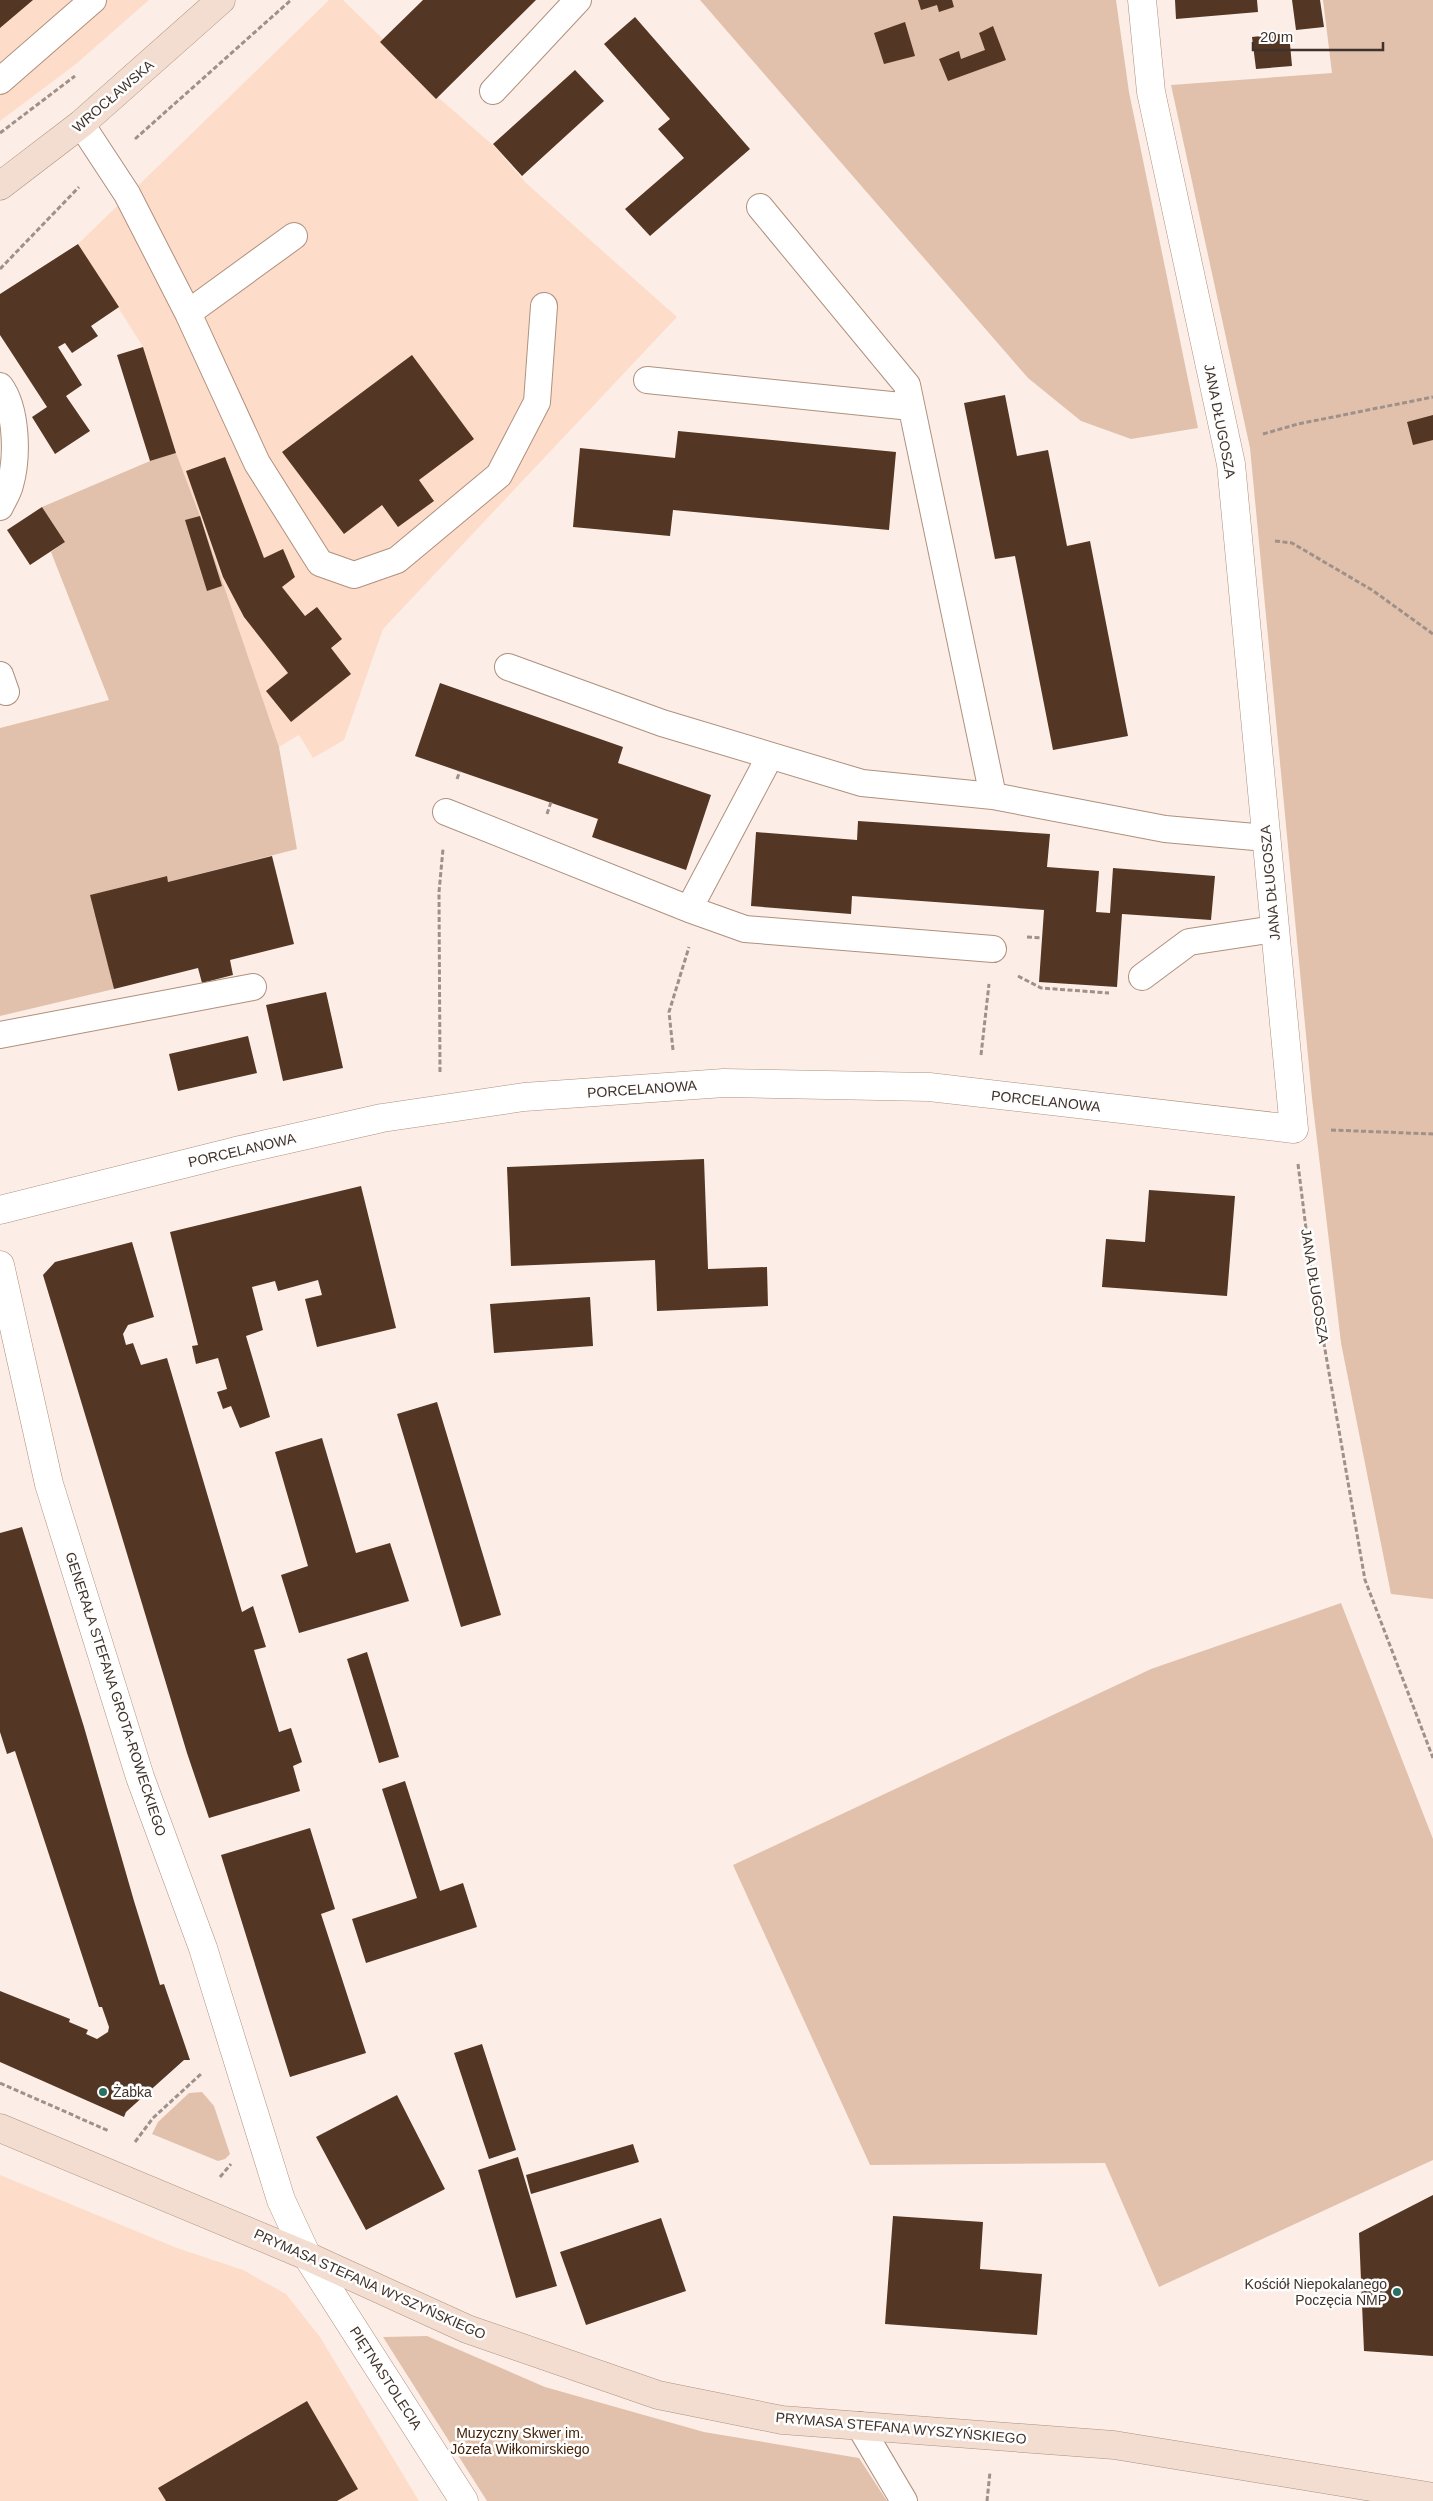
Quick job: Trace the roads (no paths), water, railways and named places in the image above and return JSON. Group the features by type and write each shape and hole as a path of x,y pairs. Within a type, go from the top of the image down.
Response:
{"street":[{"name":"WROCŁAWSKA","path":"0,186 81,124 221,0"},
{"name":"JANA DŁUGOSZA","path":"1142,0 1151,92 1231,464 1294,1128"},
{"name":"PORCELANOWA","path":"0,1210 236,1151 382,1118 524,1097 724,1082 929,1088 1294,1128"},
{"name":"GENERAŁA STEFANA GROTA-ROWECKIEGO","path":"0,1266 54,1503 140,1777 203,1948 281,2200 307,2256"},
{"name":"PRYMASA STEFANA WYSZYŃSKIEGO","path":"0,2128 307,2256 467,2329 658,2395 782,2420 1114,2445 1433,2498"},
{"name":"PIĘTNASTOLECIA","path":"307,2256 464,2501"}],"lane":[{"path":"0,81 93,0"},
{"path":"493,90 578,0"},
{"path":"81,124 127,194 188,312 256,463 320,562 354,575 397,560 499,475 537,402 544,306"},
{"path":"760,208 907,385 993,796"},
{"path":"188,312 294,236"},
{"path":"647,380 911,407"},
{"path":"0,386 6,394 16,442 10,486 0,507"},
{"path":"508,667 662,723 862,783 993,796 1164,829 1266,838"},
{"path":"694,911 770,756"},
{"path":"446,812 694,911 745,929 992,955"},
{"path":"1142,977 1189,942 1275,929"},
{"path":"0,1035 253,987"},
{"path":"859,2425 904,2501"}],"place":[{"name":"Żabka","path":"103,2092"},
{"name":"Kościół Niepokalanego Poczęcia NMP","path":"1397,2292"}],"park label":[{"name":"Muzyczny Skwer im. Józefa Wiłkomirskiego","path":"520,2442"}]}
